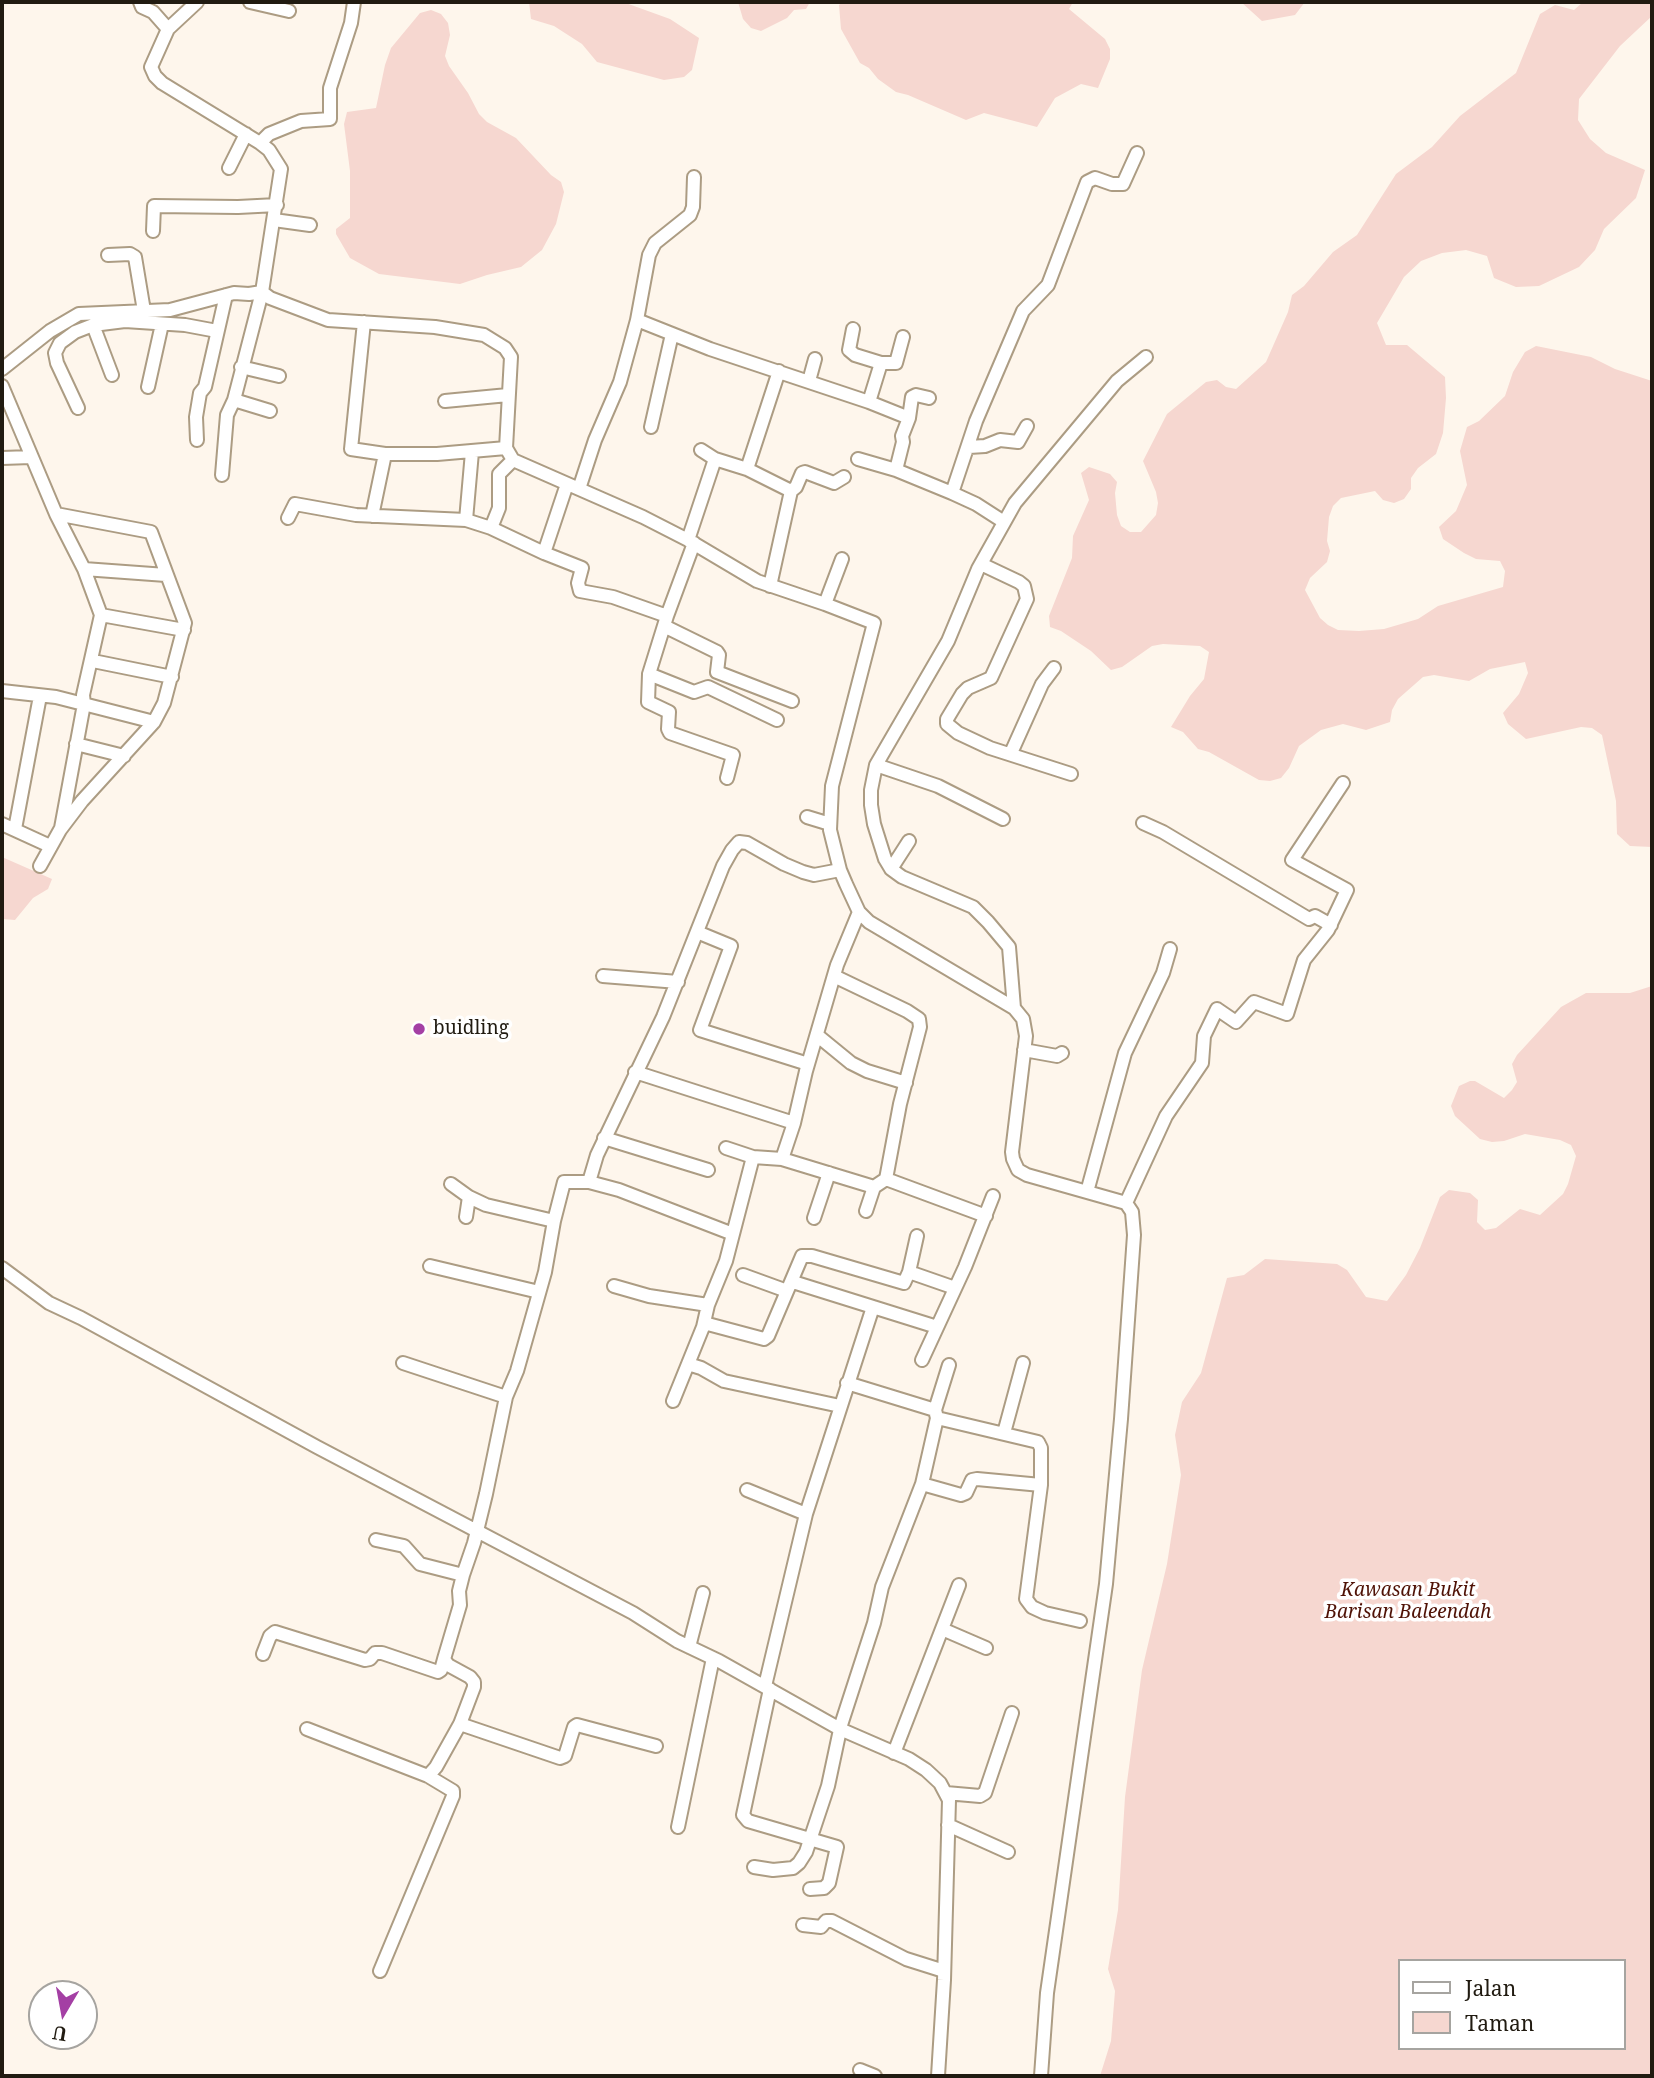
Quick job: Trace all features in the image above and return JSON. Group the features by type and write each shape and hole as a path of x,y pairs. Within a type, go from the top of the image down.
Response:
{"street":[{"path":"140,2 142,7 153,12 168,29"},
{"path":"197,2 168,29 151,67 155,76 162,83 260,142 274,156 281,169 262,292 234,400 227,415 222,475"},
{"path":"250,2 289,12"},
{"path":"260,142 269,134 301,121 330,119 330,88 351,23 354,2"},
{"path":"229,168 246,134"},
{"path":"952,493 976,421 1012,333 1023,311 1048,285 1087,182 1095,178 1112,184 1122,184 1137,153"},
{"path":"544,553 620,382 637,320 649,255 655,243 691,215 694,177"},
{"path":"153,231 154,206 277,205"},
{"path":"274,220 310,225"},
{"path":"108,255 130,254 135,257 144,311"},
{"path":"2,369 50,331 79,314 178,309 226,295 262,292 270,298 322,319 435,327 484,335 505,348 511,357 506,448 513,460 643,517 770,586 874,623 832,786 830,824 840,870 859,912 869,922 1014,1008 1023,1019 1026,1036 1013,1160 1018,1170 1027,1175 1126,1203 1132,1212 1134,1235 1106,1584 1047,1993 1041,2076"},
{"path":"197,440 196,416 226,295"},
{"path":"637,320 710,349 809,380 909,418"},
{"path":"78,408 55,353 60,343 75,332 93,325 125,321 185,325 217,331"},
{"path":"365,322 351,448 385,454 472,453 506,448"},
{"path":"148,387 162,324"},
{"path":"93,325 112,374"},
{"path":"853,329 849,350 855,355 881,363 896,363 903,337"},
{"path":"651,427 672,334"},
{"path":"1014,1008 1009,947 988,922 973,907 902,877 891,869 885,859 874,824 871,790 876,765 948,641 981,564 1015,503 1117,381 1146,357"},
{"path":"809,380 815,359"},
{"path":"869,402 881,363"},
{"path":"241,367 279,376"},
{"path":"747,469 779,371"},
{"path":"2,386 56,514 84,569 101,615 93,661 83,695 84,704 60,830"},
{"path":"445,401 509,396"},
{"path":"896,470 912,397 929,398"},
{"path":"234,400 270,411"},
{"path":"968,447 985,446 1000,440 1018,442 1027,426"},
{"path":"701,450 715,459 747,469 791,491"},
{"path":"466,520 472,453"},
{"path":"372,516 385,454"},
{"path":"2,458 31,457"},
{"path":"715,459 649,674 648,702 669,712 670,733 733,755 727,778"},
{"path":"858,459 896,470 952,493 1004,522"},
{"path":"491,528 499,508 499,474 513,460"},
{"path":"770,586 791,491 802,474 805,472 834,483 844,477"},
{"path":"288,519 295,504 372,516 466,520 491,528 582,568 578,583 580,592 613,597 665,621 717,652 717,672 792,701"},
{"path":"40,866 60,830 82,801 154,722 163,706 172,677 185,622 151,532 56,514"},
{"path":"825,604 842,559"},
{"path":"981,564 1019,582 1024,586 1027,599 991,678 968,688 946,723 976,742 1071,774"},
{"path":"84,569 166,575"},
{"path":"101,615 184,630"},
{"path":"93,661 172,677"},
{"path":"1011,753 1042,684 1054,668"},
{"path":"649,674 694,692 708,687 778,720"},
{"path":"2,691 84,704 154,722"},
{"path":"15,829 40,696"},
{"path":"76,744 124,756"},
{"path":"876,765 938,786 1003,819"},
{"path":"1126,1203 1166,1116 1202,1063 1204,1036 1217,1009 1236,1022 1254,1002 1287,1014 1304,960 1331,925 1347,890 1292,860 1343,783"},
{"path":"807,817 830,824"},
{"path":"1143,822 1309,919 1315,916 1331,925"},
{"path":"2,824 50,846"},
{"path":"891,869 909,841"},
{"path":"589,1182 604,1138 678,982 732,849 739,842 747,843 803,872 814,874 840,870"},
{"path":"782,1159 834,976 859,912"},
{"path":"697,932 730,946 700,1030 808,1064"},
{"path":"1087,1192 1125,1053 1163,974 1170,949"},
{"path":"603,976 678,982"},
{"path":"834,976 919,1019 919,1036 906,1083 886,1180 874,1187 866,1211"},
{"path":"818,1035 851,1063 906,1083"},
{"path":"1024,1049 1057,1056 1062,1053"},
{"path":"635,1072 794,1123"},
{"path":"604,1138 708,1170"},
{"path":"726,1148 753,1157 782,1159 874,1187"},
{"path":"673,1401 726,1261 753,1157"},
{"path":"814,1218 829,1173"},
{"path":"886,1180 986,1216"},
{"path":"263,1654 270,1636 275,1632 365,1660 375,1653 382,1653 438,1672 441,1670 460,1605 458,1591 486,1494 506,1397 517,1371 539,1292 564,1182 589,1182 619,1190 733,1234"},
{"path":"451,1184 470,1197 505,1211 554,1221"},
{"path":"922,1360 993,1196"},
{"path":"466,1217 470,1197"},
{"path":"704,1322 764,1339 768,1336 804,1255 906,1282 917,1236"},
{"path":"430,1266 539,1292"},
{"path":"2,1268 49,1303 633,1613 677,1642 713,1658 926,1770 940,1783 948,1800 944,1971 938,2076"},
{"path":"909,1272 955,1288"},
{"path":"743,1275 873,1307 937,1327"},
{"path":"614,1286 649,1296 708,1305"},
{"path":"810,1889 824,1888 829,1883 838,1850 835,1845 803,1839 748,1821 743,1815 806,1514 873,1307"},
{"path":"403,1363 506,1397"},
{"path":"1004,1433 1023,1363"},
{"path":"688,1364 724,1381 840,1406"},
{"path":"754,1867 773,1870 793,1868 803,1858 803,1839 828,1786 845,1710 874,1623 882,1587 922,1484 949,1365"},
{"path":"848,1383 936,1414 1007,1436 1034,1440 1040,1444 1041,1485 1026,1599 1030,1605 1045,1613 1080,1621"},
{"path":"922,1484 961,1495 966,1493 972,1480 977,1479 1041,1485"},
{"path":"747,1490 806,1514"},
{"path":"376,1540 404,1546 420,1564 463,1574"},
{"path":"894,1753 959,1585"},
{"path":"689,1647 703,1593"},
{"path":"942,1629 986,1648"},
{"path":"678,1828 713,1658"},
{"path":"428,1776 460,1724 474,1682 444,1659"},
{"path":"946,1793 980,1796 985,1793 1012,1713"},
{"path":"460,1724 560,1758 565,1756 577,1724 656,1746"},
{"path":"307,1729 428,1776 451,1789 453,1796 380,1971"},
{"path":"948,1825 1008,1852"},
{"path":"803,1924 821,1927 829,1920 906,1959 944,1971"},
{"path":"860,2070 875,2076"}],"green space":[{"path":"529,2 623,2 670,19 699,38 692,70 684,77 664,80 597,62 582,44 554,26 531,19"},
{"path":"738,2 810,2 806,9 794,10 787,18 761,31 751,28 743,19"},
{"path":"842,2 1073,2 1069,9 1105,39 1110,49 1110,59 1098,88 1081,84 1055,98 1037,127 984,113 966,120 896,92 860,63 841,29 839,5"},
{"path":"1241,2 1305,2 1295,15 1262,21"},
{"path":"1583,2 1652,2 1652,16 1620,46 1579,99 1578,120 1590,139 1606,153 1645,170 1636,198 1604,229 1595,250 1579,267 1539,286 1516,287 1494,278 1487,256 1466,250 1442,253 1421,261 1404,277 1377,323 1386,345 1407,345 1445,377 1443,433 1436,454 1418,468 1411,478 1411,489 1404,499 1394,503 1383,500 1375,491 1341,498 1333,506 1329,517 1327,541 1330,551 1327,562 1310,578 1305,590 1320,618 1328,625 1338,630 1359,631 1384,629 1418,619 1438,606 1503,587 1505,571 1500,561 1476,559 1464,553 1443,539 1439,527 1456,511 1467,485 1460,451 1467,427 1479,421 1505,396 1513,372 1525,352 1536,346 1591,357 1615,369 1652,381 1652,847 1630,846 1617,834 1616,801 1602,735 1592,728 1581,727 1526,739 1508,724 1503,713 1519,694 1528,673 1525,662 1490,669 1469,681 1434,675 1423,677 1398,699 1390,722 1366,730 1343,724 1321,730 1299,746 1281,778 1259,780 1209,752 1198,749 1183,732 1171,727 1204,679 1209,652 1200,646 1152,646 1122,667 1111,670 1091,651 1061,631 1050,627 1049,616 1072,558 1073,536 1089,500 1081,473 1089,467 1110,474 1117,482 1117,515 1121,526 1130,532 1141,532 1156,515 1158,503 1143,461 1167,414 1206,382 1217,380 1226,387 1236,389 1266,362 1288,312 1292,295 1304,286 1333,252 1357,235 1396,174 1432,147 1460,116 1516,73 1540,14 1555,5 1574,10"},
{"path":"431,10 441,14 448,23 450,35 445,56 479,114 487,122 516,138 561,182 564,192 556,224 542,250 521,267 460,284 379,274 350,258 336,234 336,229 350,218 350,171 344,124 347,112 376,108 391,48 420,13"},
{"path":"2,857 52,879 48,889 33,898 15,920 2,917"},
{"name":"Kawasan Bukit Barisan Baleendah","path":"1652,986 1652,2076 1100,2076 1111,2041 1115,1991 1108,1969 1118,1910 1125,1797 1142,1670 1167,1564 1181,1475 1175,1435 1182,1402 1201,1373 1227,1278 1244,1275 1265,1259 1337,1264 1347,1270 1366,1297 1387,1301 1406,1275 1420,1248 1440,1197 1449,1190 1470,1193 1478,1200 1477,1222 1485,1230 1496,1228 1520,1209 1540,1215 1563,1194 1568,1184 1576,1156 1571,1145 1560,1140 1525,1134 1504,1141 1480,1139 1455,1116 1451,1106 1459,1086 1470,1081 1475,1081 1504,1098 1517,1082 1512,1064 1517,1055 1561,1007 1586,993 1630,993"}],"place":[{"name":"buidling","path":"419,1029"}]}
